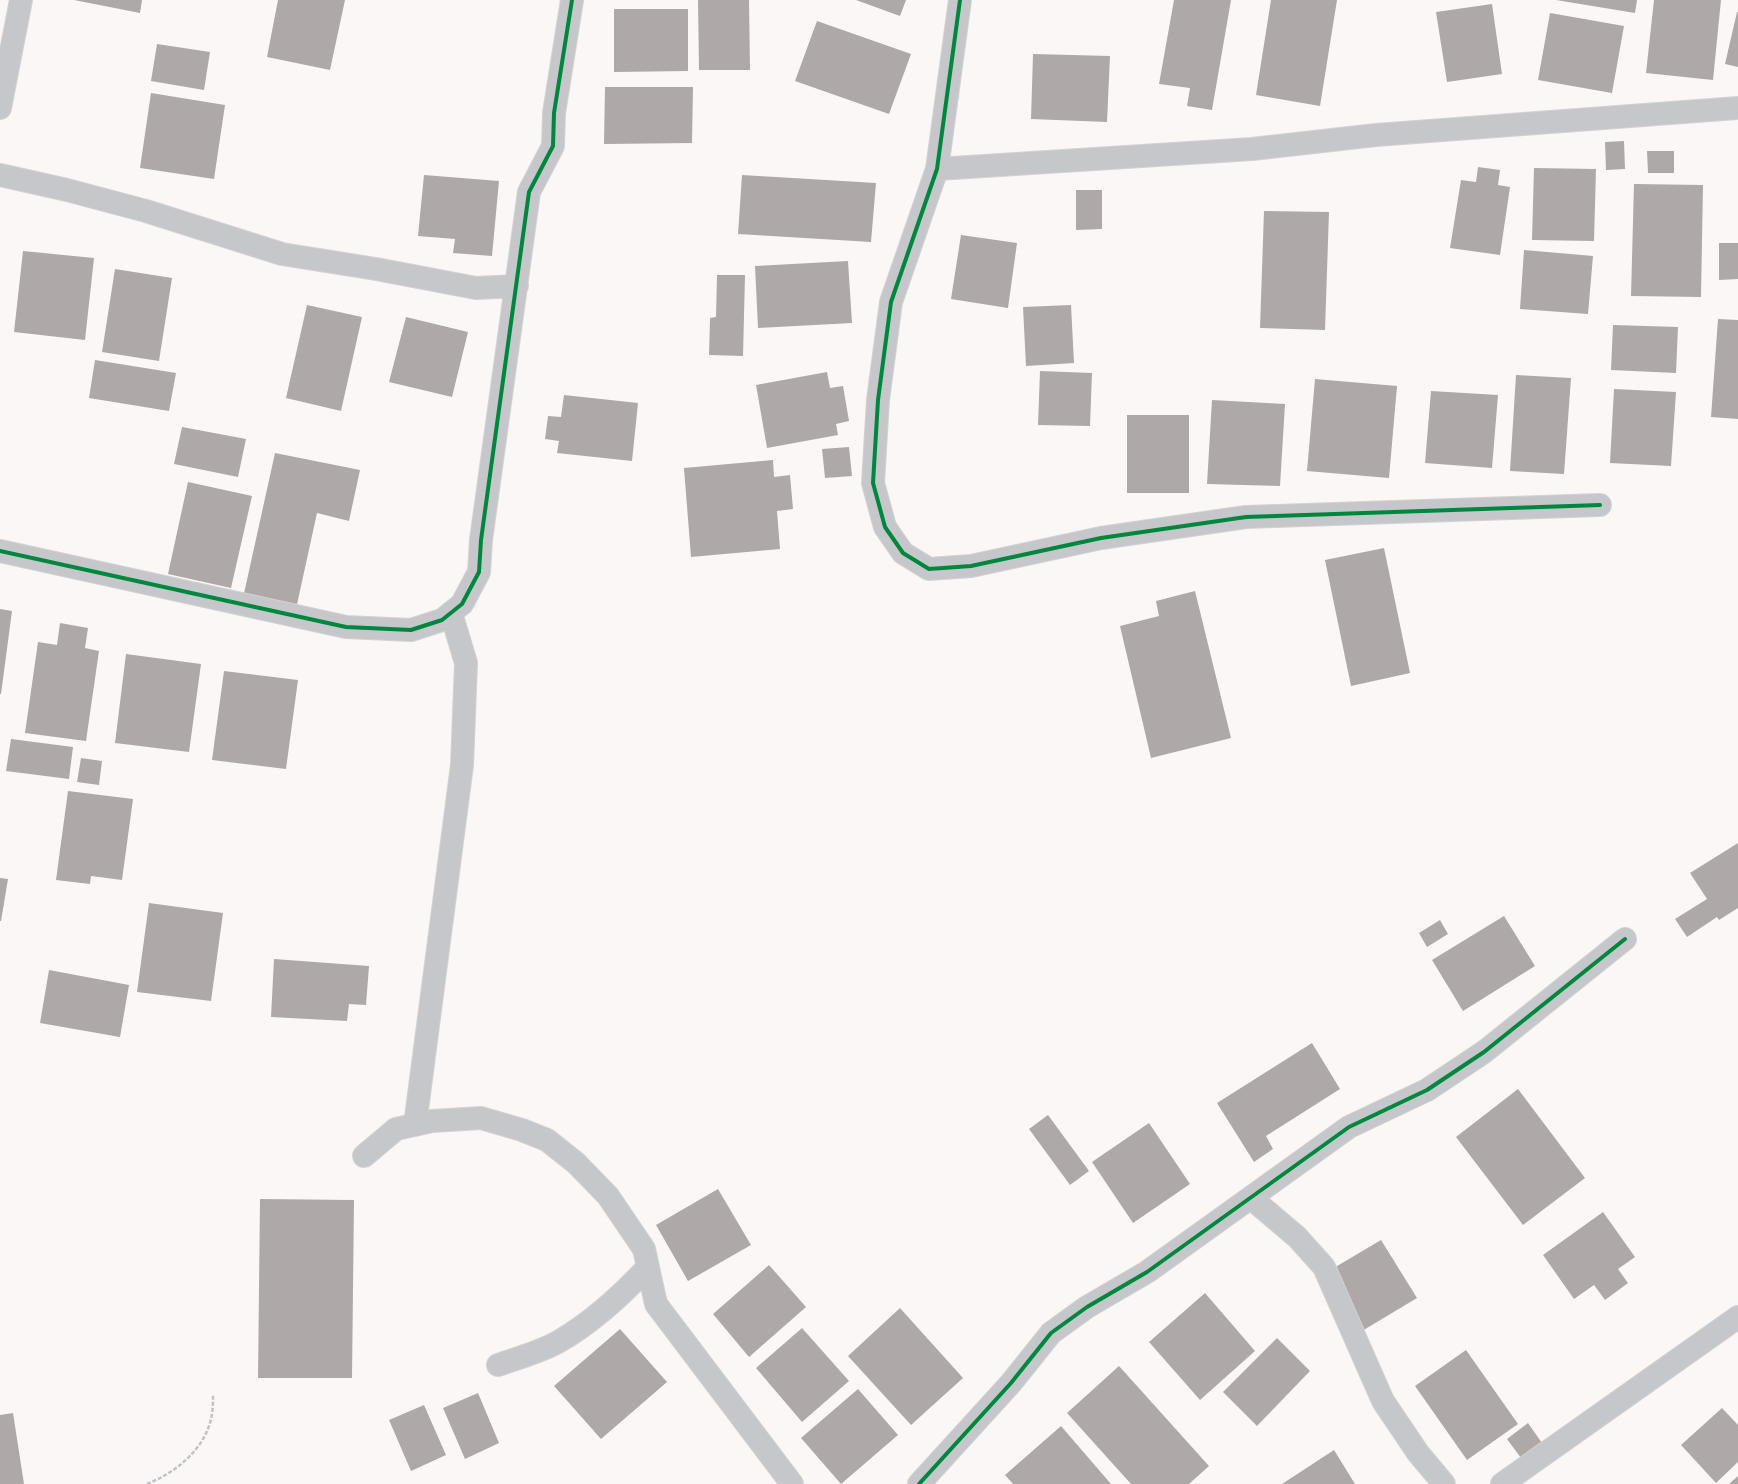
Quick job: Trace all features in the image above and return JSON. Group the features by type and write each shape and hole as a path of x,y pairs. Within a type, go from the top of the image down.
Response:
{"street":[{"path":"0,108 21,0"},
{"path":"0,551 346,627 411,630 442,620 462,604 479,572 481,540 530,192 553,146 554,113 572,0"},
{"path":"960,0 937,168 891,302 878,400 873,483 885,527 903,553 929,569 971,566 1101,538 1246,517 1600,505"},
{"path":"937,168 1252,149 1376,135 1738,108"},
{"path":"0,175 146,210 282,254 376,269 476,288 517,286"},
{"path":"415,1125 462,765 466,663 451,613"},
{"path":"919,1484 1011,1383 1051,1333 1087,1307 1147,1272 1349,1127 1427,1090 1484,1052 1625,939"},
{"path":"364,1156 396,1129 432,1121 481,1118 522,1130 547,1140 576,1163 608,1196 644,1249 656,1304 792,1484"},
{"path":"1251,1198 1297,1237 1324,1267 1383,1401 1418,1453 1444,1484"},
{"path":"498,1365 557,1342 570,1334 595,1317 622,1295 648,1267"},
{"path":"1502,1484 1738,1317"}],"path":[{"path":"147,1484 162,1478 181,1466 201,1442 211,1420 213,1394"}],"building":[{"path":"74,0 142,0 140,13"},
{"path":"278,0 345,0 330,70 267,57"},
{"path":"698,0 749,0 750,70 699,70"},
{"path":"856,0 906,0 900,16"},
{"path":"1174,0 1231,0 1212,110 1187,106 1190,88 1159,84"},
{"path":"1271,0 1337,0 1320,106 1256,95"},
{"path":"1556,0 1637,0 1635,13"},
{"path":"1654,0 1721,0 1713,80 1646,73"},
{"path":"1492,4 1502,74 1447,82 1436,12"},
{"path":"614,9 688,9 688,71 614,72"},
{"path":"1738,12 1738,67 1725,64"},
{"path":"1550,13 1624,26 1612,93 1538,80"},
{"path":"817,21 911,54 889,114 795,81"},
{"path":"157,44 210,52 204,90 151,81"},
{"path":"1033,54 1110,56 1107,122 1031,119"},
{"path":"605,87 693,87 692,143 604,144"},
{"path":"151,93 225,105 214,179 140,168"},
{"path":"1624,141 1625,169 1606,170 1605,142"},
{"path":"1647,151 1674,151 1674,173 1648,173"},
{"path":"1478,167 1500,170 1498,185 1510,187 1500,255 1450,248 1461,180 1476,182"},
{"path":"1534,168 1596,169 1594,241 1532,240"},
{"path":"424,175 499,181 492,256 453,253 455,239 418,236"},
{"path":"742,175 876,183 871,242 738,234"},
{"path":"1634,184 1703,185 1701,297 1631,296"},
{"path":"1076,190 1102,190 1102,229 1076,230"},
{"path":"1264,211 1329,212 1325,330 1260,328"},
{"path":"961,235 1017,243 1008,308 951,299"},
{"path":"1719,243 1738,243 1738,279 1719,280"},
{"path":"1524,250 1593,256 1588,314 1520,309"},
{"path":"23,251 94,258 85,340 14,332"},
{"path":"848,261 852,323 758,328 755,266"},
{"path":"115,269 172,278 159,361 102,352"},
{"path":"717,275 745,275 743,356 709,355 710,318 716,317"},
{"path":"307,305 362,317 341,411 286,398"},
{"path":"1071,305 1074,363 1026,366 1023,307"},
{"path":"406,317 468,332 452,397 389,382"},
{"path":"1718,319 1738,320 1738,419 1711,417"},
{"path":"1613,325 1678,327 1676,373 1611,370"},
{"path":"95,360 176,373 169,411 89,398"},
{"path":"1040,371 1092,373 1090,426 1038,425"},
{"path":"827,372 830,388 843,386 849,421 836,424 838,435 767,448 756,385"},
{"path":"1516,375 1571,378 1564,474 1510,471"},
{"path":"1315,379 1397,386 1389,478 1307,471"},
{"path":"1614,389 1676,392 1671,466 1610,463"},
{"path":"1431,391 1498,395 1492,468 1425,463"},
{"path":"564,395 638,403 632,461 557,453 559,441 545,439 548,416 561,417"},
{"path":"1212,400 1285,404 1280,486 1207,484"},
{"path":"1127,415 1189,415 1189,493 1127,493"},
{"path":"182,427 246,439 238,477 174,464"},
{"path":"849,447 852,476 825,478 822,449"},
{"path":"275,453 360,470 349,521 317,513 296,609 243,598"},
{"path":"773,460 774,477 790,475 793,509 777,511 780,549 691,557 684,468"},
{"path":"188,482 252,496 231,588 168,574"},
{"path":"1384,548 1410,673 1351,686 1325,560"},
{"path":"1195,591 1231,738 1151,758 1120,626 1159,616 1156,601"},
{"path":"0,609 12,611 1,694 0,694"},
{"path":"60,623 88,628 85,648 99,651 86,741 25,733 38,642 57,645"},
{"path":"126,654 201,664 189,752 115,743"},
{"path":"224,671 298,680 286,769 212,760"},
{"path":"11,739 73,747 69,779 6,771"},
{"path":"81,758 102,761 99,785 77,782"},
{"path":"68,791 133,799 122,880 91,876 90,884 56,880"},
{"path":"1738,843 1738,908 1719,920 1717,917 1687,937 1675,919 1707,899 1690,873"},
{"path":"0,878 8,879 1,921 0,921"},
{"path":"149,903 223,913 211,1001 137,992"},
{"path":"1504,916 1535,966 1463,1011 1432,960"},
{"path":"1440,920 1448,934 1427,947 1419,933"},
{"path":"274,959 369,966 366,1005 349,1004 347,1021 271,1017"},
{"path":"49,970 129,985 120,1037 40,1023"},
{"path":"1312,1043 1340,1089 1266,1136 1273,1149 1254,1162 1217,1103"},
{"path":"1518,1089 1585,1178 1523,1225 1456,1137"},
{"path":"1048,1115 1089,1171 1070,1185 1029,1129"},
{"path":"1149,1123 1190,1184 1133,1223 1092,1162"},
{"path":"718,1189 751,1245 688,1281 656,1225"},
{"path":"260,1199 354,1200 352,1378 258,1378"},
{"path":"1603,1212 1635,1257 1618,1269 1628,1283 1605,1300 1594,1285 1574,1299 1543,1255"},
{"path":"1381,1240 1417,1298 1362,1331 1327,1272"},
{"path":"769,1265 806,1307 749,1357 713,1314"},
{"path":"1205,1293 1255,1351 1200,1400 1149,1342"},
{"path":"900,1308 963,1378 911,1425 848,1356"},
{"path":"802,1328 849,1381 802,1422 756,1368"},
{"path":"620,1329 667,1382 601,1439 554,1386"},
{"path":"1277,1338 1310,1371 1257,1426 1223,1392"},
{"path":"1466,1350 1518,1424 1467,1460 1415,1386"},
{"path":"1119,1366 1209,1466 1189,1484 1131,1484 1067,1413"},
{"path":"858,1389 898,1435 841,1484 801,1438"},
{"path":"478,1393 499,1443 465,1459 443,1408"},
{"path":"424,1405 446,1455 411,1471 389,1420"},
{"path":"1722,1408 1738,1425 1738,1462 1716,1483 1681,1445"},
{"path":"13,1413 24,1484 0,1484 0,1415"},
{"path":"1528,1423 1542,1443 1521,1458 1507,1439"},
{"path":"1061,1426 1111,1484 1013,1484 1005,1475"},
{"path":"1334,1450 1355,1484 1282,1484"},
{"path":"1738,1476 1738,1484 1729,1484"}],"cycle path":[{"path":"0,551 346,627 411,630 442,620 462,604 479,572 481,540 529,192 553,146 554,113 572,0"},
{"path":"960,0 937,169 891,302 878,400 873,483 885,527 903,553 929,569 971,566 1101,538 1246,517 1600,505"},
{"path":"919,1484 1011,1383 1051,1333 1087,1307 1147,1272 1349,1127 1427,1090 1484,1052 1625,939"}]}
